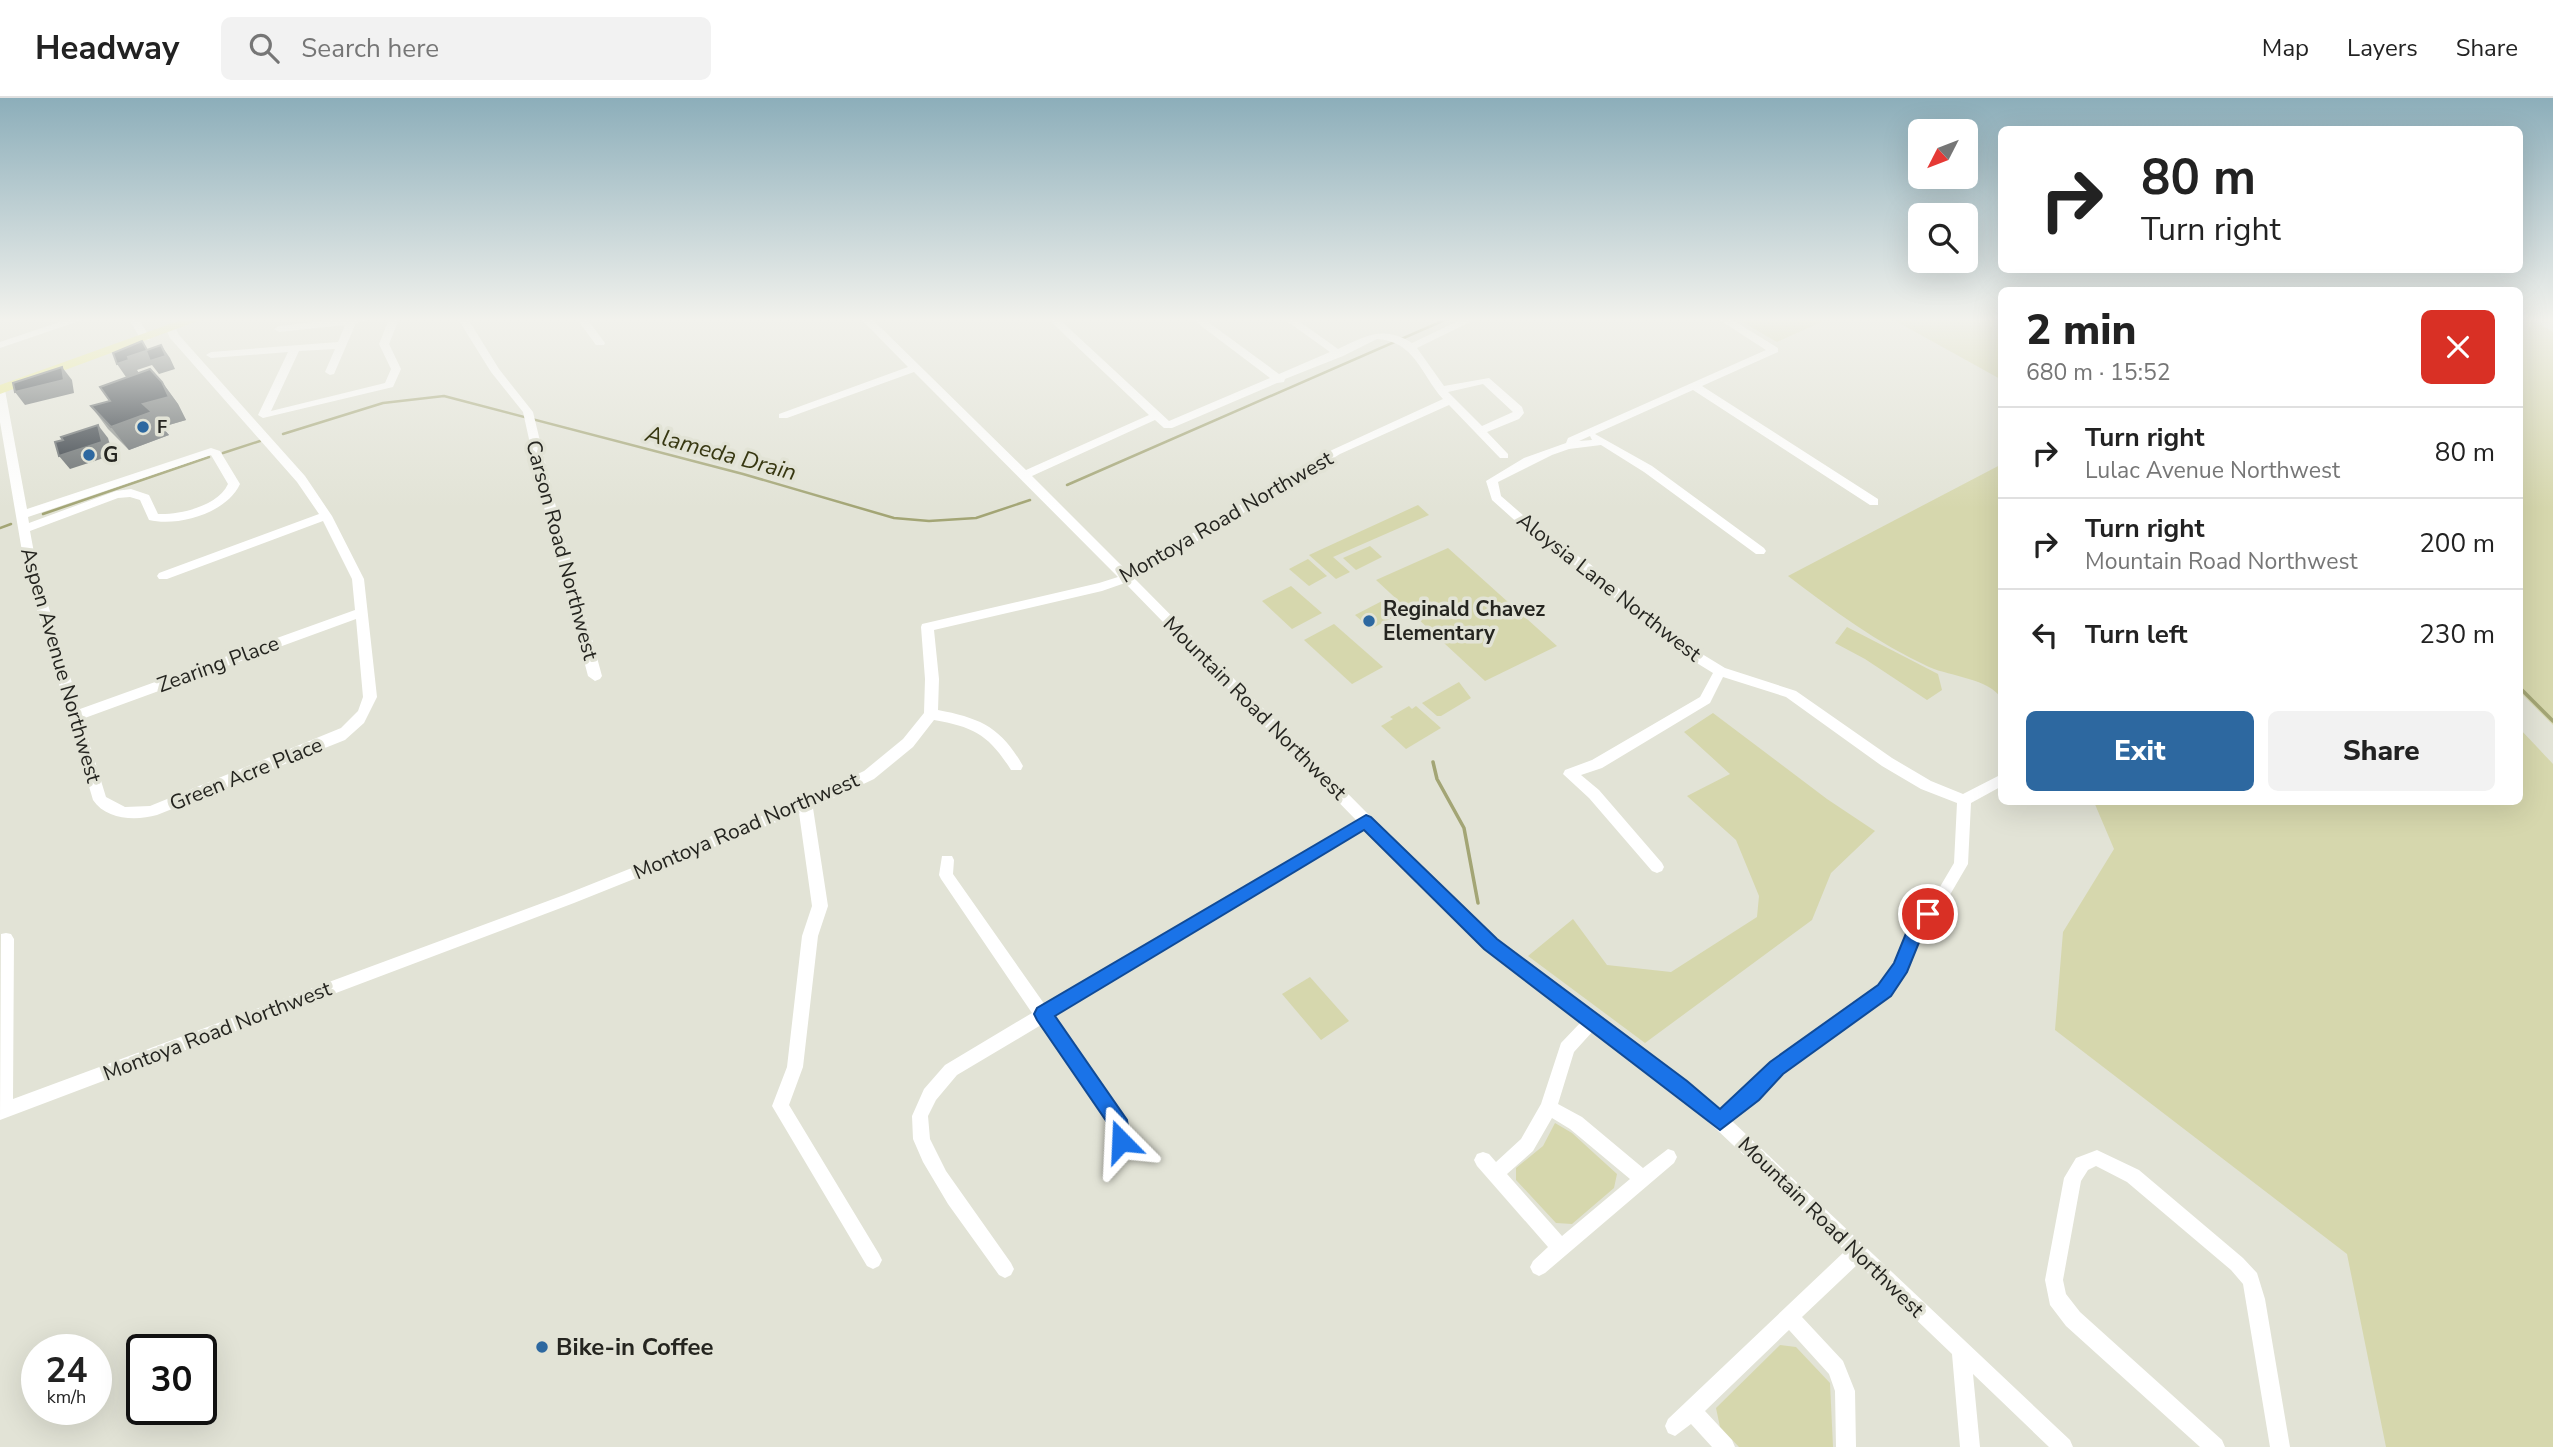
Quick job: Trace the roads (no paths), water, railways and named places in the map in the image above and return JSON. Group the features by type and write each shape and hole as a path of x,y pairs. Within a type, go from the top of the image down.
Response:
{"main road":[{"path":"0,390 22,382"}],"street":[{"path":"215,382 301,479 326,516 358,579 362,612"},
{"path":"279,382 263,415 293,412 356,392 389,385 390,382"},
{"name":"Carson Road Northwest","path":"504,382 528,416 595,676"},
{"path":"783,416 877,382"},
{"name":"Mountain Road Northwest","path":"929,382 1054,504 1490,944 1593,1020 1720,1121 2063,1447"},
{"path":"1120,382 1168,426 1275,382"},
{"path":"1435,382 1504,456"},
{"path":"1441,390 1468,382"},
{"path":"1479,431 1519,413 1518,409 1487,382"},
{"name":"Aloysia Lane Northwest","path":"1707,382 1581,447 1572,445 1515,467 1492,481 1496,497 1543,539 1586,568 1679,646 1720,671 1791,694 1886,762 1926,785 1964,800"},
{"path":"1696,387 1874,502"},
{"name":"Aspen Avenue Northwest","path":"0,390 31,569 100,800 111,810 124,813 152,811"},
{"name":"Montoya Road Northwest","path":"3,1111 569,899 805,805 869,775 908,743 931,714 932,679 927,627 1102,587 1127,578 1336,452 1450,400"},
{"path":"1023,475 1156,416"},
{"path":"1597,437 1648,469 1760,551"},
{"path":"211,451 216,453 234,484 232,492 222,500 168,519 153,517 145,498 131,493 23,522 211,451"},
{"path":"163,576 326,516"},
{"name":"Zearing Place","path":"75,716 362,612"},
{"name":"Green Acre Place","path":"152,811 340,736 357,723 367,711 370,697 362,612"},
{"path":"1657,867 1594,794 1570,774 1597,764 1705,700 1720,671"},
{"path":"931,714 976,722 1003,744 1016,765"},
{"path":"1720,1121 1753,1093 1776,1068 1885,990 1901,967 1917,926 1939,901 1962,864 1964,800 1998,781"},
{"path":"805,805 820,906 810,936 795,1067 780,1105 873,1260"},
{"path":"1005,1269 926,1155 918,1126 926,1098 951,1070 1366,821"},
{"path":"947,860 946,875 1120,1126 1121,1155"},
{"path":"3,1111 6,939"},
{"path":"1560,1248 1489,1167 1527,1145 1549,1107 1567,1048 1593,1020"},
{"path":"1549,1107 1576,1123 1642,1178"},
{"path":"1539,1267 1668,1157"},
{"path":"2215,1447 2073,1319 2057,1298 2054,1280 2073,1178 2082,1164 2097,1158 2133,1176 2251,1279 2280,1447"},
{"path":"1675,1426 1857,1252"},
{"path":"1789,1317 1836,1368 1845,1391 1846,1447"},
{"path":"1961,1350 1970,1447"},
{"path":"1692,1410 1725,1447"}],"waterway":[{"name":"Alameda Drain","path":"1067,485 1303,382"},
{"name":"Alameda Drain","path":"283,434 383,403 444,396 743,474 894,518 929,521 976,518 1030,500"},
{"name":"Alameda Drain","path":"223,453 260,441"},
{"name":"Alameda Drain","path":"43,514 209,457"},
{"name":"Alameda Drain","path":"0,528 11,524"},
{"path":"2523,691 2553,721"},
{"path":"1433,762 1437,779 1464,828 1478,903"}],"place":[{"name":"F","path":"143,427"},
{"name":"G","path":"89,455"},
{"name":"Reginald Chavez Elementary","path":"1369,621"},
{"name":"Bike-in Coffee","path":"542,1347"}]}
